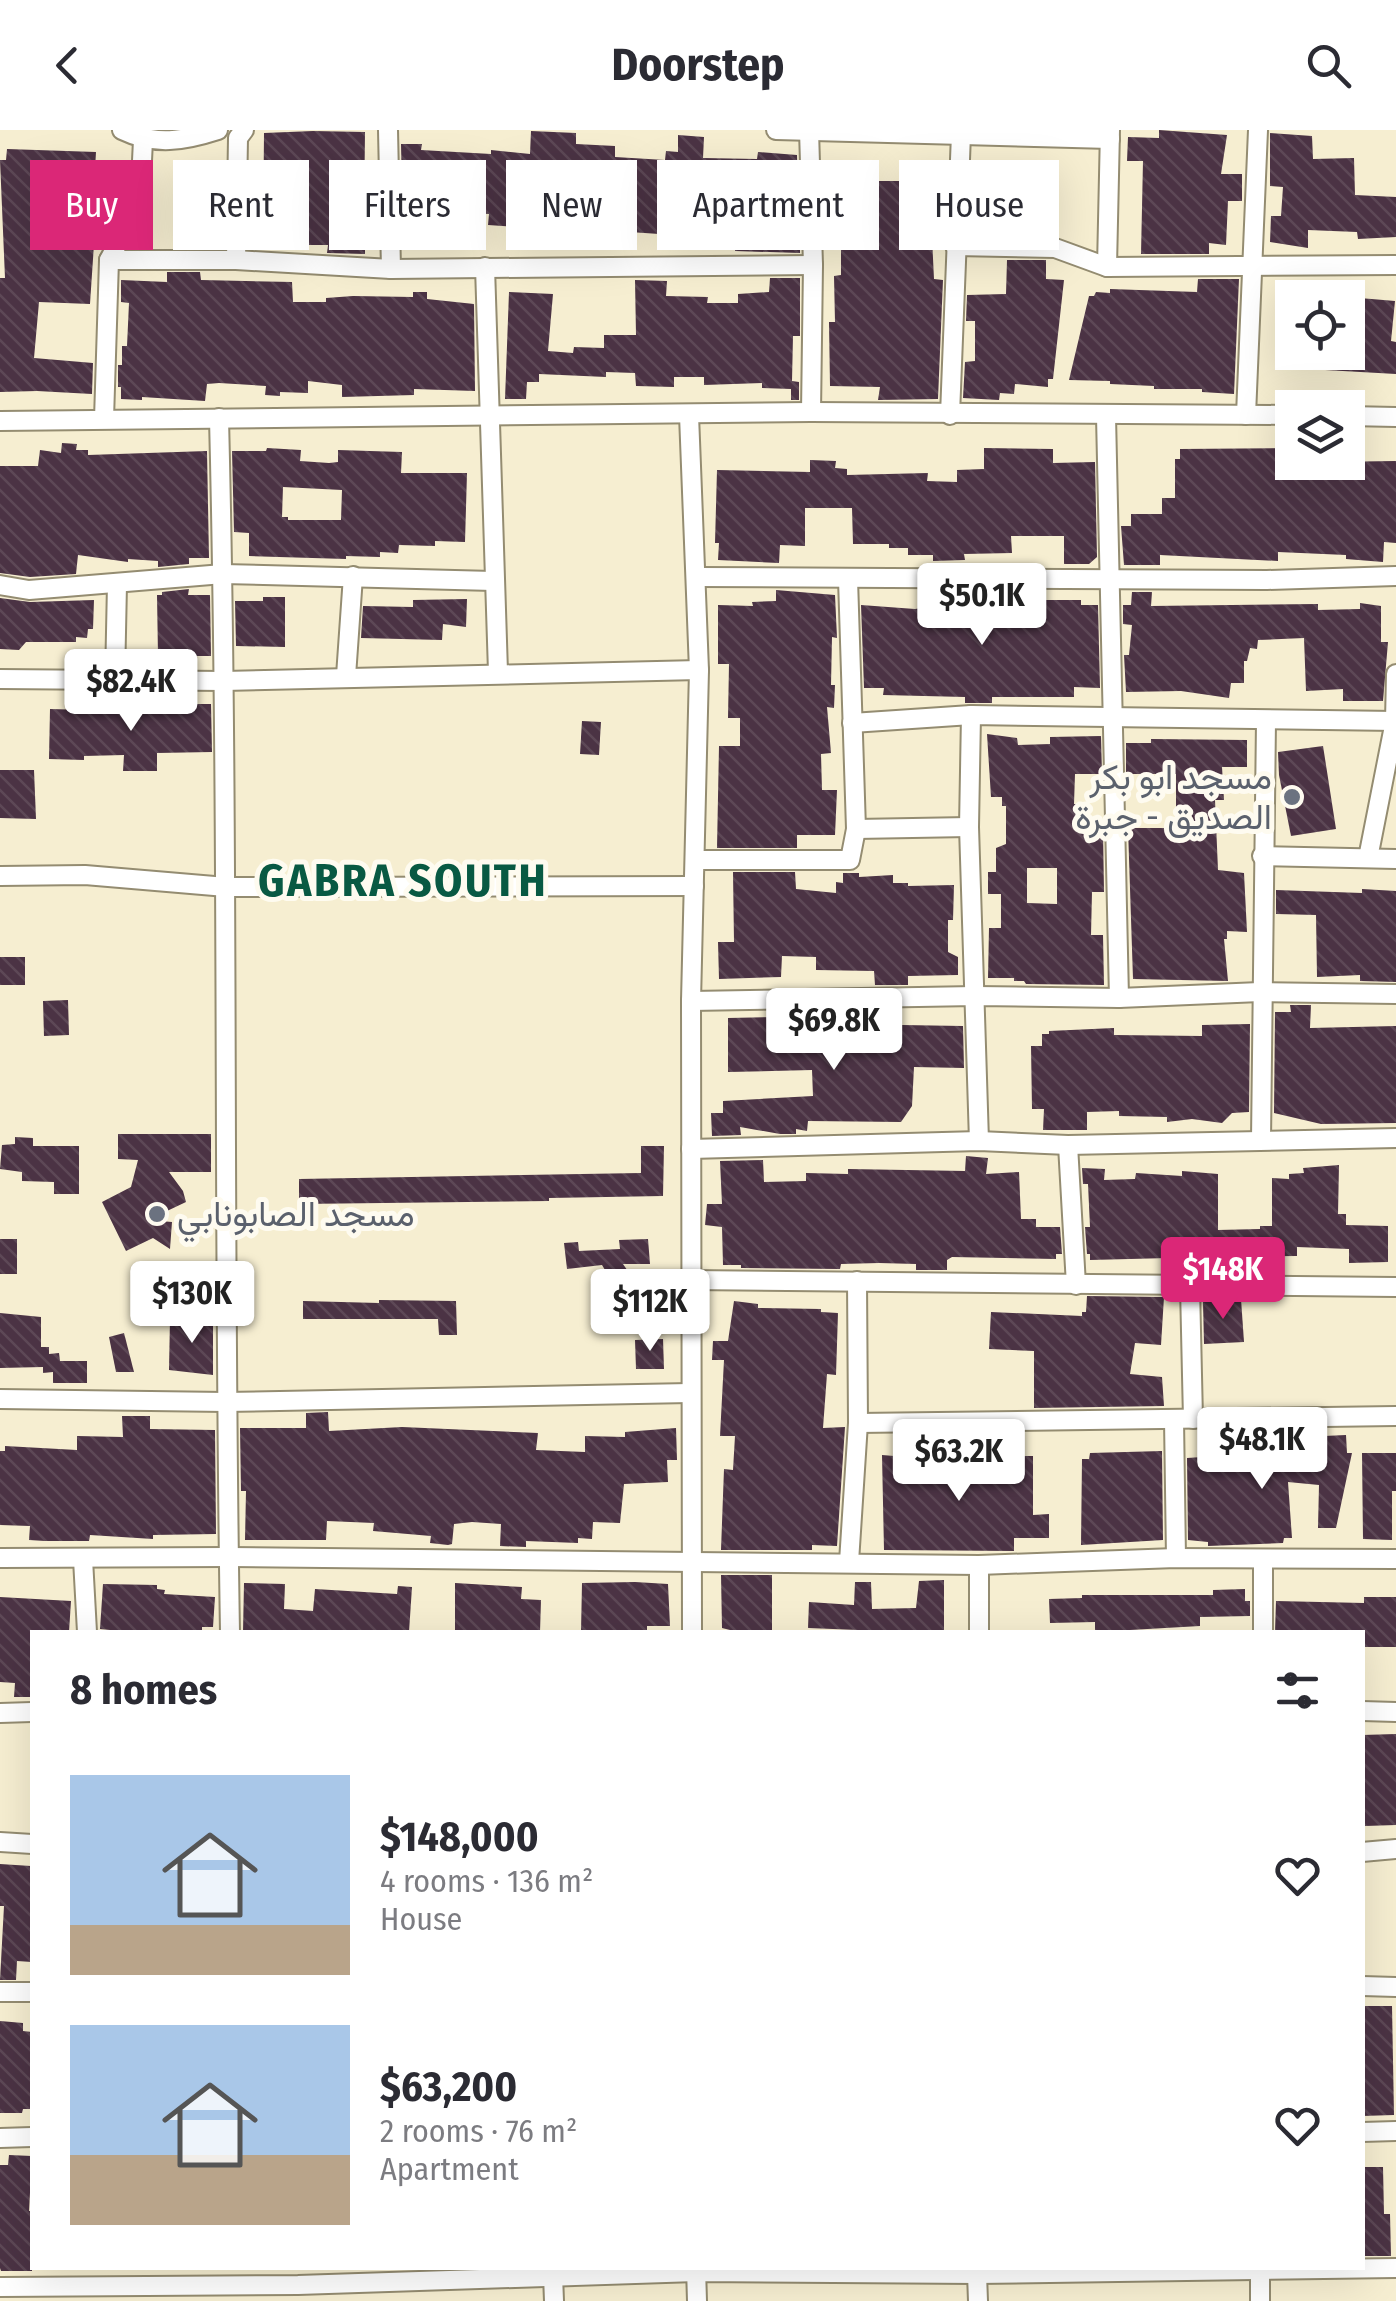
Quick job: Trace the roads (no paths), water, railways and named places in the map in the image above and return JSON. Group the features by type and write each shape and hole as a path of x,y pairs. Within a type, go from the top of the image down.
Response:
{"street":[{"path":"122,130 143,140 184,141 218,130"},
{"path":"236,260 238,138 244,130"},
{"path":"388,130 391,269"},
{"path":"776,130 1110,135 1108,267"},
{"path":"1246,414 1258,130"},
{"path":"808,131 813,266 811,412"},
{"path":"960,160 961,134"},
{"path":"104,420 109,260 140,202 143,140"},
{"path":"1059,249 1108,267 1396,265"},
{"path":"950,415 956,250"},
{"path":"109,260 236,260 391,269 813,266"},
{"path":"485,267 498,672"},
{"path":"0,421 811,412 1275,415"},
{"path":"690,415 699,670 691,1000 692,1630"},
{"path":"1106,416 1119,998"},
{"path":"1365,416 1396,417"},
{"path":"219,418 230,1630"},
{"path":"0,585 29,590 223,574 493,581"},
{"path":"346,676 352,576"},
{"path":"697,577 1267,580 1396,576"},
{"path":"695,860 850,860 856,828 848,579"},
{"path":"115,680 117,584"},
{"path":"0,679 224,680 699,670"},
{"path":"1368,858 1395,721 1396,674"},
{"path":"852,723 970,714 1395,721"},
{"path":"970,714 969,827 979,1141"},
{"path":"1261,1140 1266,721"},
{"path":"856,828 969,827"},
{"path":"1262,856 1396,859"},
{"path":"0,876 85,876 226,887 694,886"},
{"path":"691,1000 1119,998 1260,992 1396,994"},
{"path":"691,1148 979,1141 1068,1146 1396,1138"},
{"path":"1068,1146 1076,1285"},
{"path":"689,1280 1396,1287"},
{"path":"848,1562 858,1424 857,1281"},
{"path":"1176,1558 1190,1286"},
{"path":"0,1398 225,1402 690,1393"},
{"path":"858,1424 1396,1416"},
{"path":"0,1558 979,1565 1176,1558 1396,1559"},
{"path":"1263,1559 1263,1630"},
{"path":"83,1560 86,1630"},
{"path":"979,1565 979,1630"},
{"path":"0,1714 30,1712"},
{"path":"1365,1712 1396,1712"},
{"path":"0,1842 30,1844"},
{"path":"1365,1852 1396,1849"},
{"path":"1365,1986 1396,1986"},
{"path":"0,1992 30,1992"},
{"path":"1365,2132 1396,2131"},
{"path":"0,2138 30,2138"},
{"path":"1365,2268 1396,2268"},
{"path":"0,2287 229,2275 312,2292 553,2274 696,2270 978,2274 1092,2270"},
{"path":"696,2270 697,2301"},
{"path":"1260,2270 1260,2301"},
{"path":"553,2274 554,2301"},
{"path":"978,2274 978,2301"}],"place":[{"name":"مسجد ابو بكر الصديق - جبرة","path":"1292,797"},
{"name":"مسجد الصابونابي","path":"157,1214"}],"district":[{"name":"GABRA SOUTH","path":"403,880"}]}
